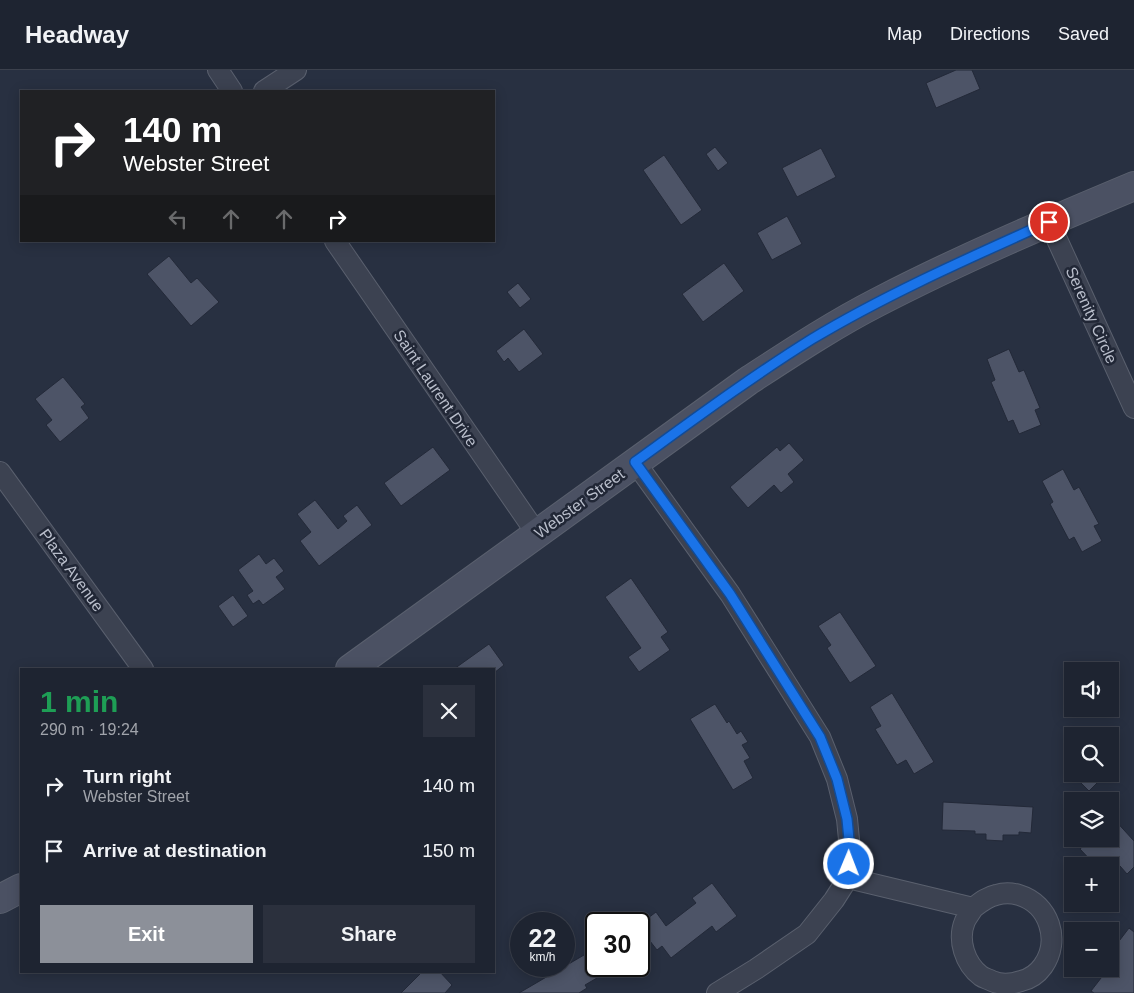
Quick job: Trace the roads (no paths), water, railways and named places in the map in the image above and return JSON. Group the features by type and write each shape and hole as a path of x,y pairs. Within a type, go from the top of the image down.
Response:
{"main road":[{"name":"Webster Street","path":"351,668 748,381 812,339 877,302 1049,222 1134,186"},
{"path":"0,899 20,889"}],"street":[{"path":"218,70 231,90"},
{"path":"266,90 296,70"},
{"name":"Serenity Circle","path":"1049,222 1134,408"},
{"name":"Saint Laurent Drive","path":"336,242 536,534"},
{"path":"635,462 730,594 820,737 837,779 847,819 850,850 848,878 834,900 807,934 717,993"},
{"name":"Plaza Avenue","path":"0,472 142,668"},
{"path":"848,878 973,908"},
{"path":"1012,893 1026,897 1038,905 1047,917 1052,930 1052,945 1048,959 1039,971 1026,980 1011,984 996,983 982,976 971,966 964,952 962,936 965,921 973,908 984,899 998,894 1012,893"}]}
